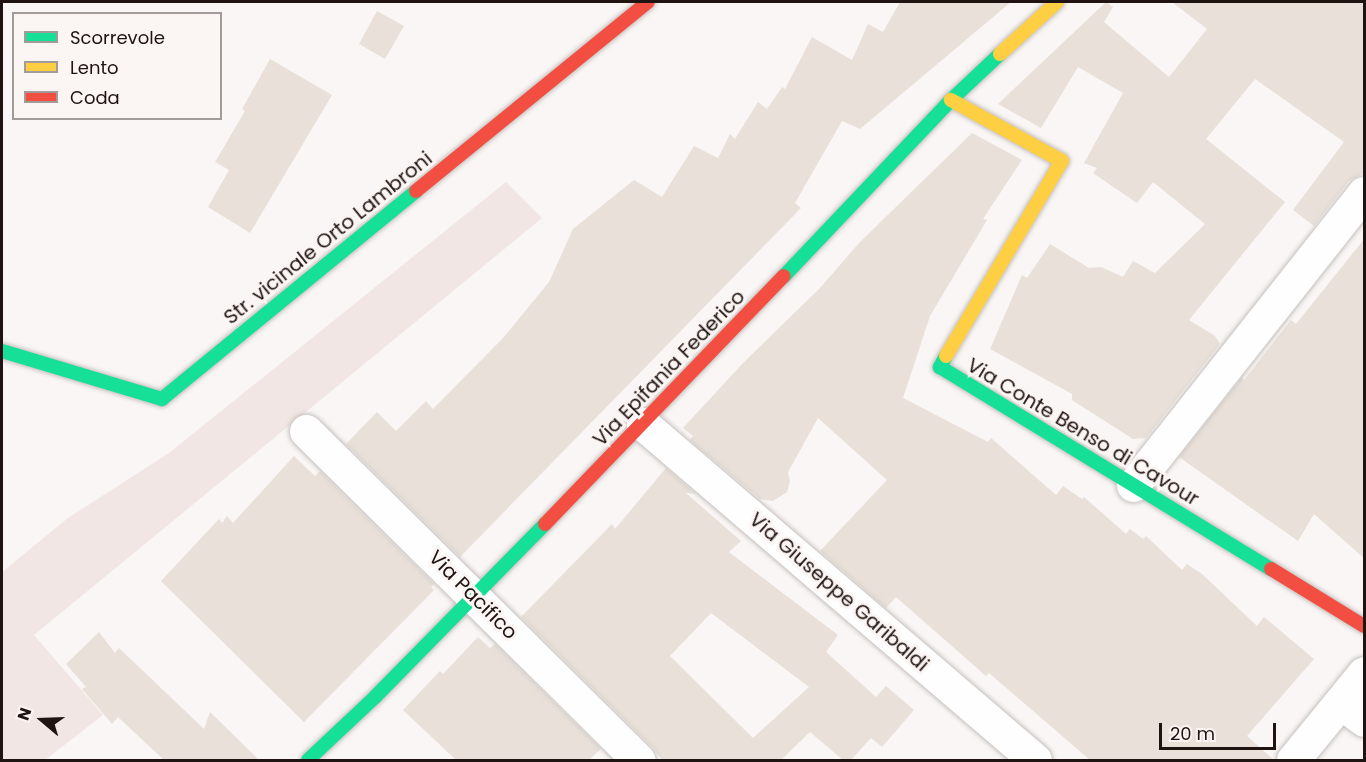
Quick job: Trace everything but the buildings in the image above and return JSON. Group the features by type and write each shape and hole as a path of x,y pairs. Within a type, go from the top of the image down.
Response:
{"street":[{"name":"Str. vicinale Orto Lambroni","path":"2,351 162,399 648,2"},
{"name":"Via Epifania Federico","path":"308,760 375,697 643,424 951,100 1057,2"},
{"name":"Via Conte Benso di Cavour","path":"951,100 1062,161 940,368 1365,626"},
{"path":"1132,485 1365,193"},
{"name":"Via Giuseppe Garibaldi","path":"643,424 1035,760"},
{"name":"Via Pacifico","path":"306,431 474,596 630,757"},
{"path":"1293,760 1353,712 1365,673"}],"shaded area":[{"path":"506,182 542,218 34,635 103,715 45,760 2,760 2,572 68,518 169,453"}],"traffic: fast":[{"path":"784,276 951,100 1000,54"},
{"path":"2,351 162,399 416,191"},
{"path":"946,356 940,367 1271,569"},
{"path":"308,760 375,697 545,524"}],"traffic: slow":[{"path":"1000,54 1057,2"},
{"path":"946,356 1062,161 951,100"}],"traffic: jam":[{"path":"416,191 648,2"},
{"path":"545,524 784,276"},
{"path":"1271,569 1364,626"}]}
